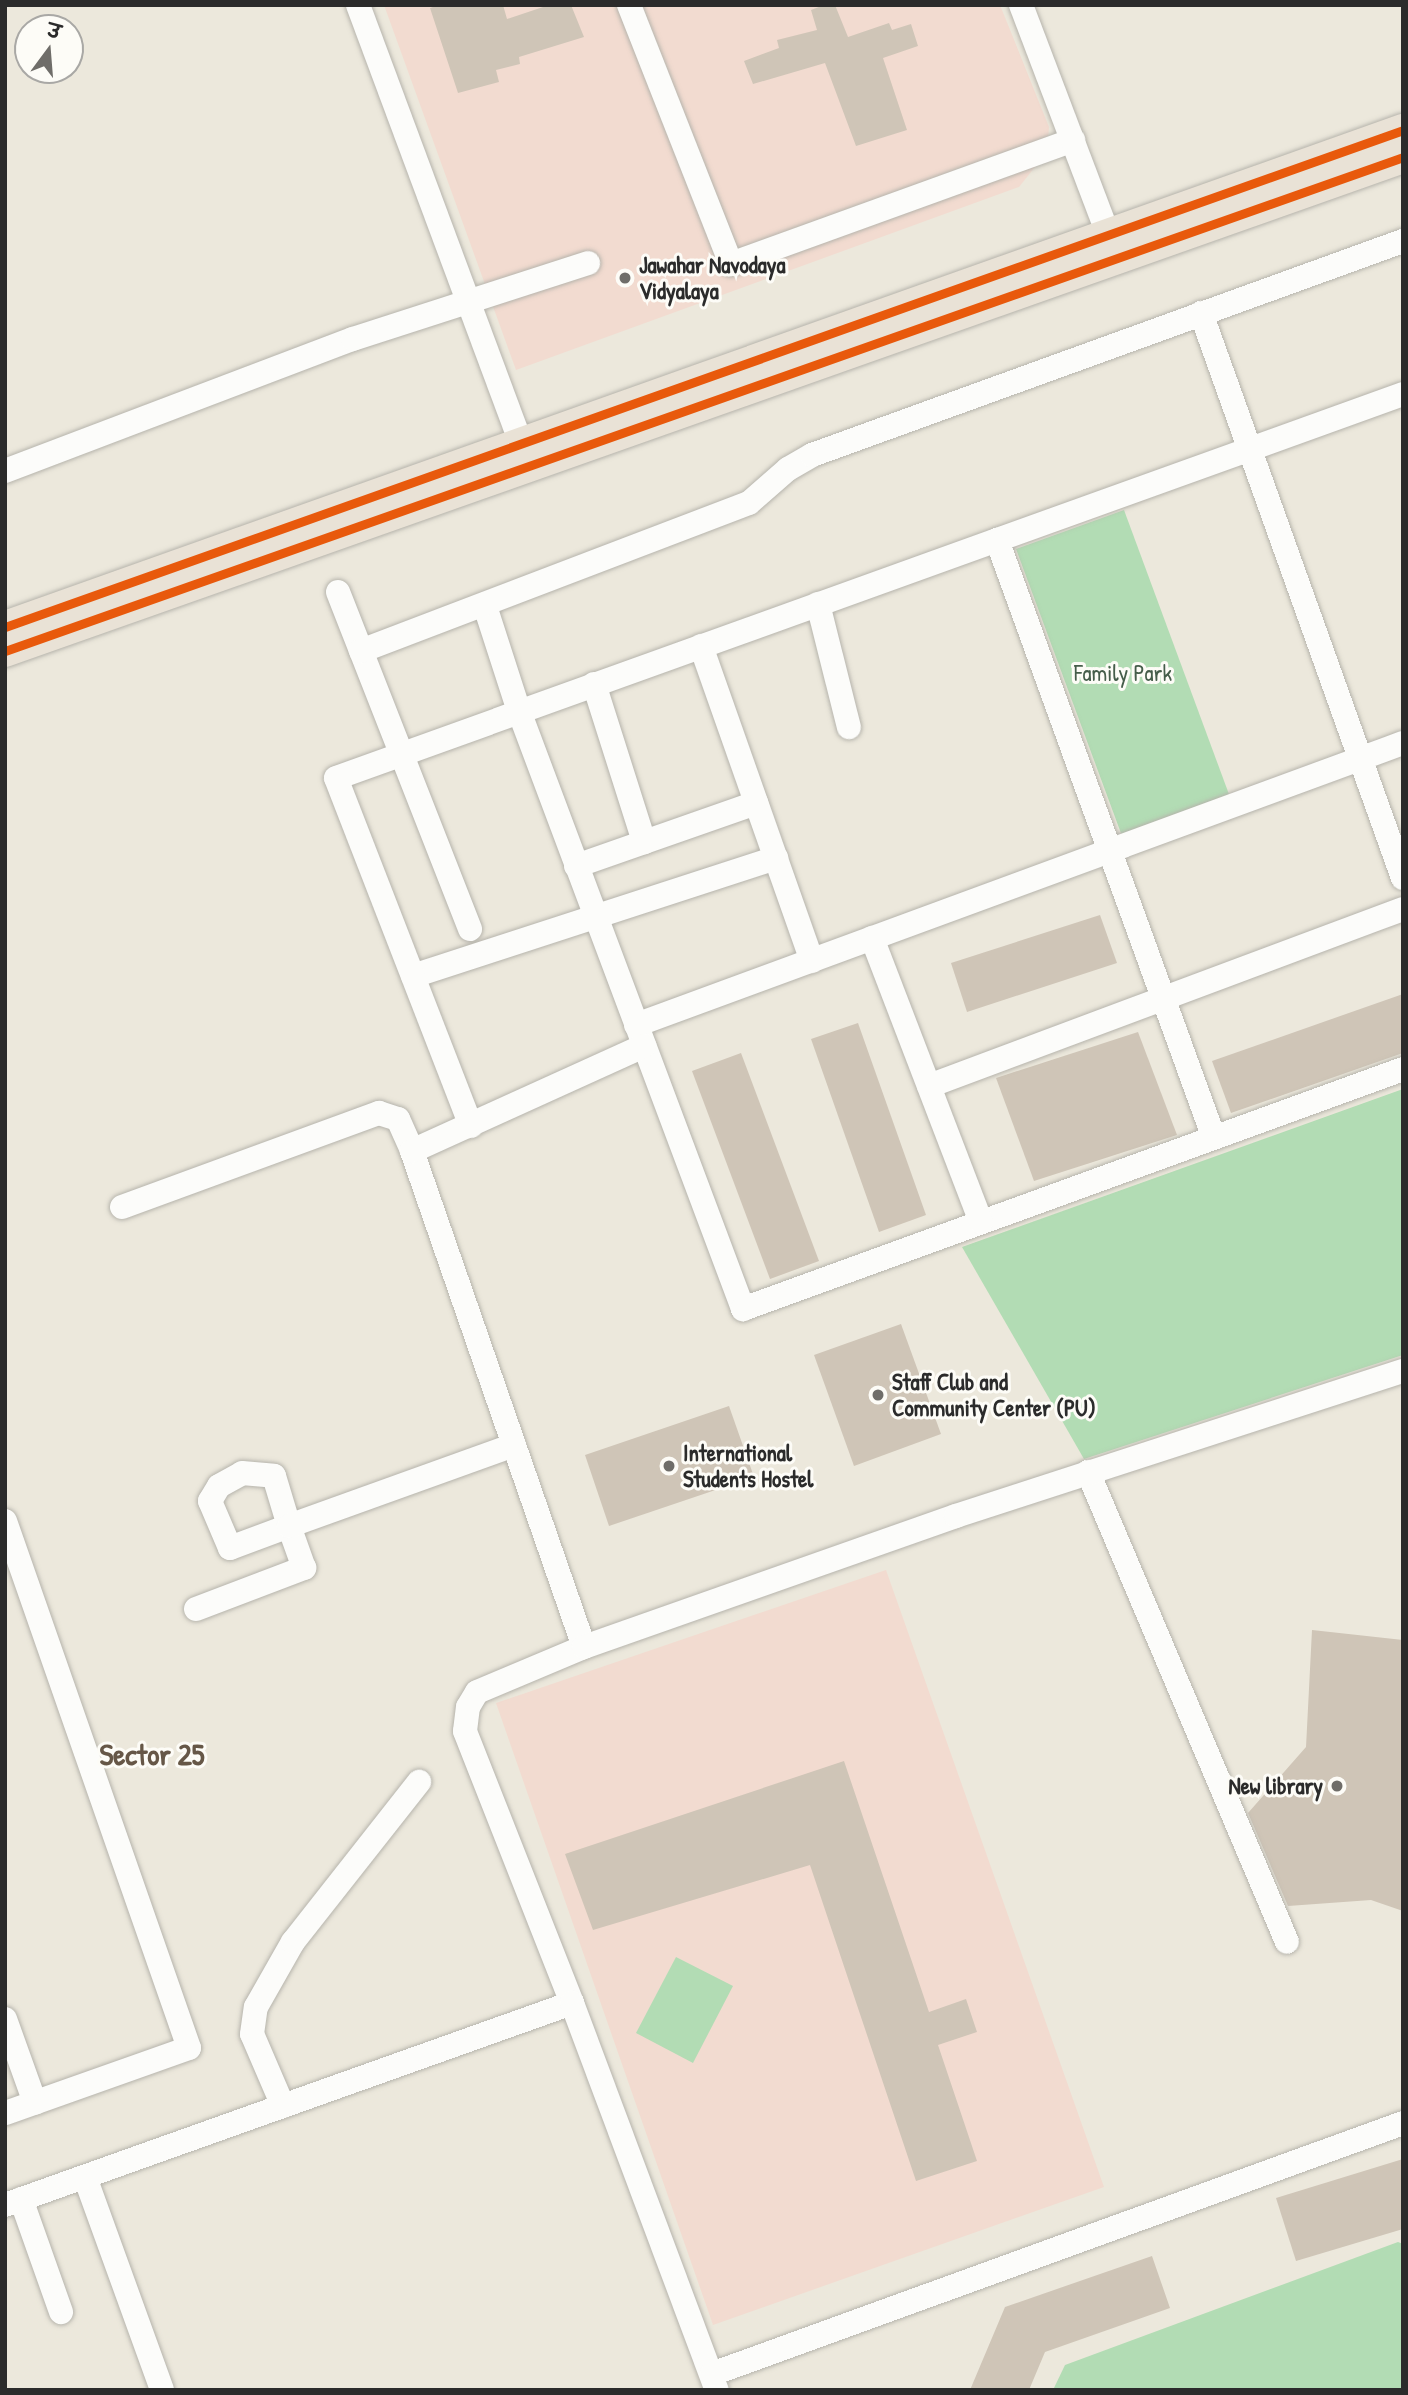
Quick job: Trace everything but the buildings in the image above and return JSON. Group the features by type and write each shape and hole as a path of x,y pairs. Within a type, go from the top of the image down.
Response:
{"main road":[{"path":"5,651 1113,246 1403,130"},
{"path":"5,627 521,444 1113,246 1403,157"}],"street":[{"path":"358,5 471,302 521,444"},
{"path":"629,5 731,264 1073,140"},
{"path":"1021,5 1113,246"},
{"path":"360,651 485,606 543,578 749,503 788,469 812,455 1403,241"},
{"path":"5,471 353,339 588,263"},
{"path":"1201,313 1403,878"},
{"path":"471,1126 336,778 1403,394"},
{"path":"997,540 1214,1138"},
{"path":"338,592 470,929"},
{"path":"818,604 849,727"},
{"path":"485,606 519,711 743,1309 1403,1069"},
{"path":"701,646 812,961"},
{"path":"594,684 644,842"},
{"path":"412,1150 471,1126 640,1036 812,961 1403,743"},
{"path":"576,866 756,803"},
{"path":"413,976 597,919 776,858"},
{"path":"929,1086 1162,996 1403,909"},
{"path":"872,939 981,1223"},
{"path":"122,1207 379,1113 398,1119 412,1150 584,1647"},
{"path":"1403,1371 1088,1472 584,1647 477,1692 468,1707 465,1731 572,2003 715,2382 1403,2123"},
{"path":"196,1609 304,1567 289,1527 514,1445"},
{"path":"1088,1472 1287,1942"},
{"path":"5,1521 189,2048 5,2113"},
{"path":"283,2106 252,2034 256,2007 293,1942 419,1782"},
{"path":"61,2312 13,2202 572,2003"},
{"path":"5,2019 35,2103"},
{"path":"85,2177 162,2390"}],"shaded area":[{"name":"Jawahar Navodaya Vidyalaya","path":"384,5 1000,5 1049,127 1047,152 1019,187 516,370"},
{"path":"886,1570 1104,2187 713,2325 496,1703"}],"green space":[{"name":"Family Park","path":"1124,510 1230,797 1122,836 1016,549"},
{"path":"1403,1089 1403,1355 1084,1459 962,1247"},
{"path":"676,1957 733,1986 693,2063 636,2033"},
{"path":"1398,2242 1403,2244 1403,2390 1053,2390 1065,2365"}],"cycle path":[{"path":"5,627 1403,130"},
{"path":"5,651 1403,157"}],"place":[{"name":"Jawahar Navodaya Vidyalaya","path":"625,278"},
{"name":"Staff Club and Community Center (PU)","path":"878,1395"},
{"name":"International Students Hostel","path":"669,1466"},
{"name":"New library","path":"1337,1786"}],"district":[{"name":"Sector 25","path":"152,1754"}]}
